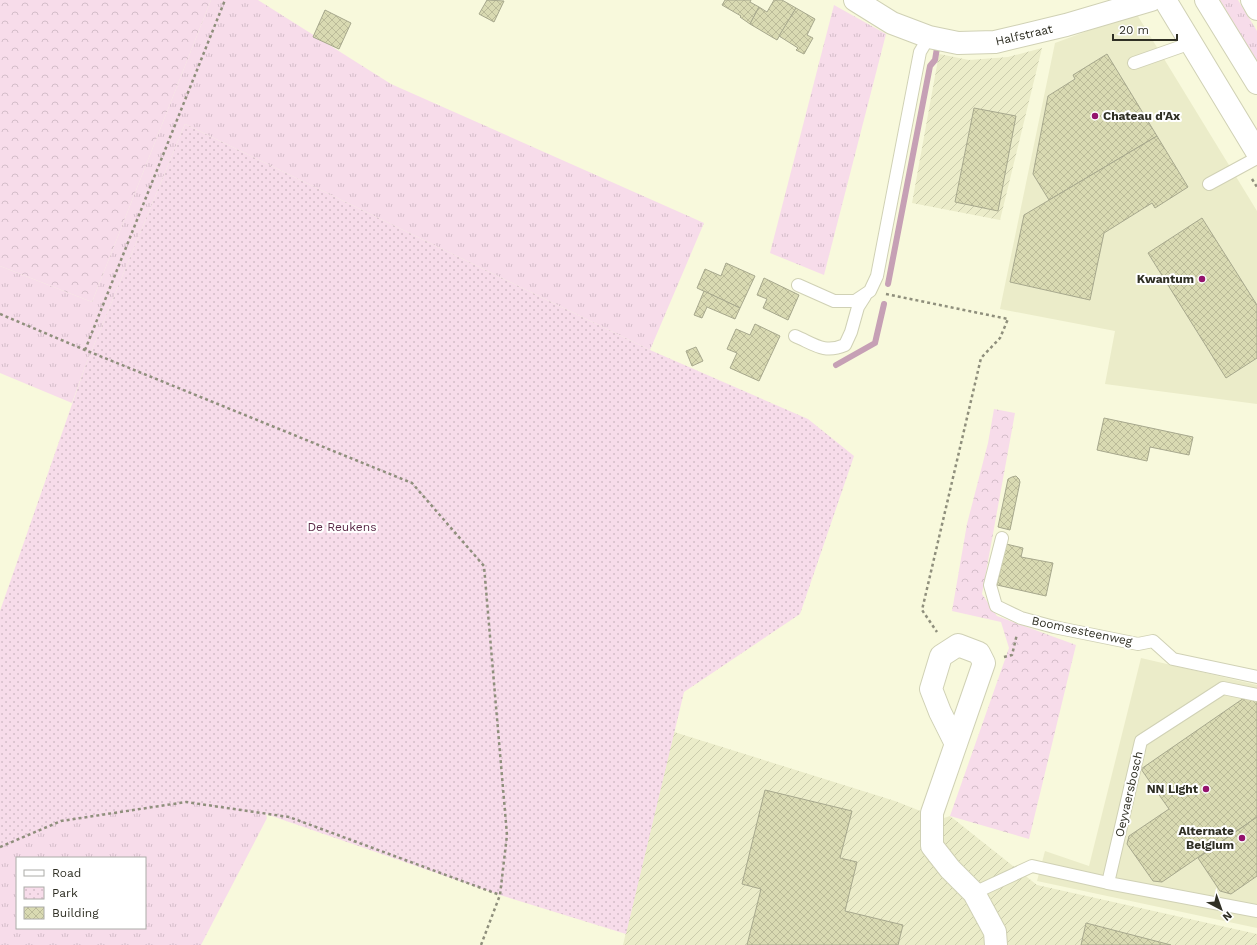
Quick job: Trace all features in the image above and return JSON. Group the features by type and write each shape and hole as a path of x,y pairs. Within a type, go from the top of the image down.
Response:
{"main road":[{"name":"Halfstraat","path":"854,0 892,23 929,36 958,43 995,42 1066,25 1150,0"},
{"path":"1165,0 1257,152"},
{"path":"1206,0 1257,83"},
{"path":"1252,0 1257,9"},
{"path":"956,744 940,712 931,689 941,656 958,645 979,653 984,663 956,744 932,813 932,846 950,869 974,893 996,932 996,945"}],"lane":[{"path":"795,336 823,349 834,349 845,345 851,332 858,307 870,291 877,276 920,52 929,36"},
{"path":"1134,63 1191,43"},
{"path":"1209,184 1257,158"},
{"path":"798,285 834,301 854,302 870,291"},
{"name":"Boomsesteenweg","path":"1002,538 990,585 996,606 1021,618 1054,627 1138,644 1153,641 1173,659 1257,677"},
{"name":"Oeyvaersbosch","path":"1108,883 1141,741 1224,688 1257,695"},
{"path":"974,893 1032,866 1108,883 1257,911"}],"path":[{"path":"85,350 224,0"},
{"path":"870,291 1008,319 1000,338 981,358 922,610 936,632 958,645"},
{"path":"0,314 412,483 484,566 507,834 500,895 481,945"},
{"path":"984,663 1012,655 1021,618"},
{"path":"0,847 61,821 186,802 289,817 500,895"}],"shaded area":[{"path":"1136,13 1257,211 1257,404 1105,384 1115,331 1000,309 1055,43"},
{"path":"1042,48 1000,220 912,203 939,54 969,60 1008,57"},
{"path":"1141,658 1257,685 1257,928 1037,881 1045,851 1089,866"},
{"path":"674,732 895,801 941,819 950,816 1037,885 1257,934 1257,945 623,945"}],"green space":[{"path":"0,0 211,0 92,302 0,266"},
{"path":"211,0 258,0 391,84 704,223 650,350 185,124 85,367 72,403 0,373 0,266 92,302"},
{"path":"1220,0 1238,0 1257,31 1257,62"},
{"path":"834,5 886,34 824,275 770,253"},
{"name":"De Reukens","path":"185,124 650,350 808,419 854,456 800,614 684,692 626,934 500,895 266,814 186,802 61,821 0,847 0,611 85,367"},
{"path":"994,409 1015,413 982,594 997,616 1076,645 1029,839 950,816 1009,648 1001,622 952,611 967,524 988,443"},
{"path":"0,696 266,814 267,818 201,945 0,945"}],"building":[{"path":"487,0 504,1 494,22 479,14"},
{"path":"725,0 751,0 750,2 759,7 750,24 740,17 741,16 722,5"},
{"path":"774,0 782,0 796,8 777,40 750,24 759,7 767,12"},
{"path":"796,8 815,19 807,35 813,38 804,54 796,50 798,48 779,36"},
{"path":"325,10 351,23 339,49 313,37"},
{"name":"Chateau d'Ax","path":"1107,54 1157,136 1049,200 1033,174 1048,96 1075,79 1073,75"},
{"path":"974,108 1016,116 998,211 955,202"},
{"path":"1157,136 1188,187 1155,208 1152,203 1104,233 1090,300 1010,282 1024,215"},
{"name":"Kwantum","path":"1202,218 1257,305 1257,358 1226,378 1148,253"},
{"path":"726,263 755,276 740,308 697,288 705,269 721,276"},
{"path":"764,278 799,295 788,320 763,308 767,299 757,295"},
{"path":"704,291 740,308 735,319 707,307 702,318 694,315"},
{"path":"755,324 780,336 759,381 730,368 737,353 727,349 736,329 750,335"},
{"path":"696,347 703,361 692,366 686,351"},
{"path":"1104,418 1193,437 1189,455 1150,447 1147,461 1097,450"},
{"path":"1016,476 1020,482 1010,530 998,527 1008,479"},
{"path":"1006,544 1023,548 1021,557 1053,563 1046,596 997,585"},
{"name":"NN Light","path":"1244,698 1257,701 1257,817 1162,882 1153,881 1127,844 1129,836 1169,809 1141,769"},
{"path":"765,790 852,811 840,858 857,862 845,911 903,925 898,945 747,945 761,889 742,884"},
{"name":"Alternate Belgium","path":"1257,817 1257,876 1231,894 1220,891 1198,858"},
{"path":"1086,923 1171,945 1081,945"}],"waterway":[{"path":"888,284 930,66 935,60 937,48"},
{"path":"836,365 875,343 884,304"}],"place":[{"name":"Chateau d'Ax","path":"1095,116"},
{"name":"Kwantum","path":"1202,279"},
{"name":"NN Light","path":"1206,789"},
{"name":"Alternate Belgium","path":"1242,838"}]}
